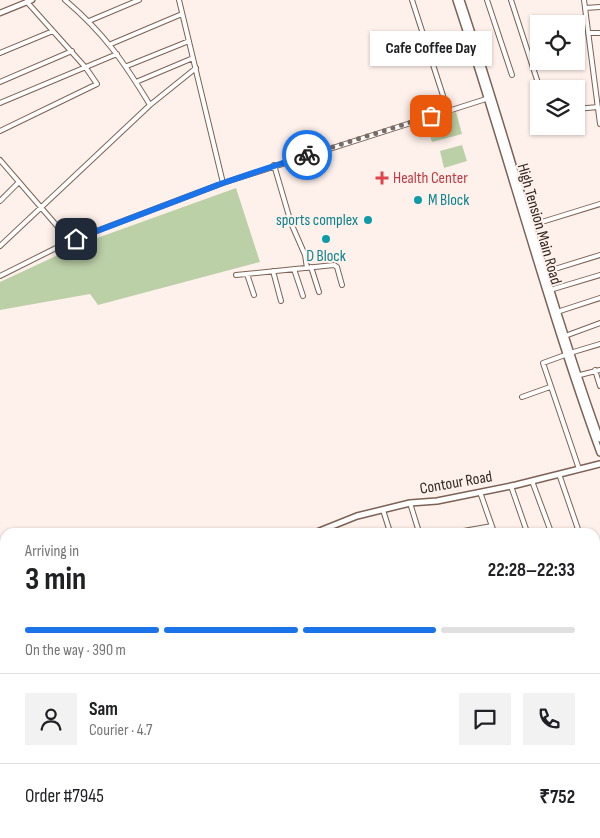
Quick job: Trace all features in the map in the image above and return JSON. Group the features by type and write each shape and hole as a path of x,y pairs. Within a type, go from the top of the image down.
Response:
{"main road":[{"name":"High Tension Main Road","path":"456,0 491,97 562,337 600,453"},
{"path":"461,0 532,225 557,312 562,337"},
{"path":"575,377 598,430 600,439"},
{"name":"Contour Road","path":"327,528 357,516 410,504 437,501 511,486 600,464"}],"street":[{"path":"65,0 111,44 127,66 150,105"},
{"path":"89,21 139,0"},
{"path":"179,0 223,183"},
{"path":"412,0 448,110"},
{"path":"487,0 512,75"},
{"path":"511,0 537,80"},
{"path":"584,0 600,124"},
{"path":"0,13 26,1 72,51 97,84 0,131"},
{"path":"585,8 600,7"},
{"path":"111,44 182,14"},
{"path":"0,53 53,31"},
{"path":"588,33 600,33"},
{"path":"127,66 189,42"},
{"path":"0,82 72,51"},
{"path":"0,103 117,54"},
{"path":"136,82 193,58"},
{"path":"0,246 150,105 196,68"},
{"path":"0,276 70,241 223,183 274,165 491,97"},
{"path":"585,109 598,107"},
{"path":"0,160 40,209 70,241"},
{"path":"274,165 296,238 305,255 318,292"},
{"path":"0,201 19,182"},
{"path":"532,225 600,204"},
{"path":"545,272 600,255"},
{"path":"236,275 336,266 342,285"},
{"path":"294,269 303,296"},
{"path":"273,271 281,302"},
{"path":"247,274 254,295"},
{"path":"550,290 600,274"},
{"path":"557,312 600,298"},
{"path":"562,337 600,323"},
{"path":"578,469 543,363 600,344"},
{"path":"575,377 598,370 600,386"},
{"path":"522,397 550,387"},
{"path":"559,474 578,528"},
{"path":"532,481 550,528"},
{"path":"511,486 526,528"},
{"path":"480,492 492,526 481,528"},
{"path":"410,504 419,528"},
{"path":"383,510 389,528"}],"green space":[{"path":"456,112 462,134 432,142 426,123"},
{"path":"462,145 467,161 444,168 440,151"},
{"path":"236,188 260,262 98,305 90,294 0,310 0,282 86,242"}],"way so far":[{"path":"307,155 431,116"}],"place":[{"name":"Cafe Coffee Day","path":"431,116"},
{"name":"Health Center","path":"382,178"},
{"name":"M Block","path":"418,200"},
{"name":"sports complex","path":"368,220"},
{"name":"D Block","path":"326,239"}],"route":[{"path":"76,239 223,183 307,155"}]}
